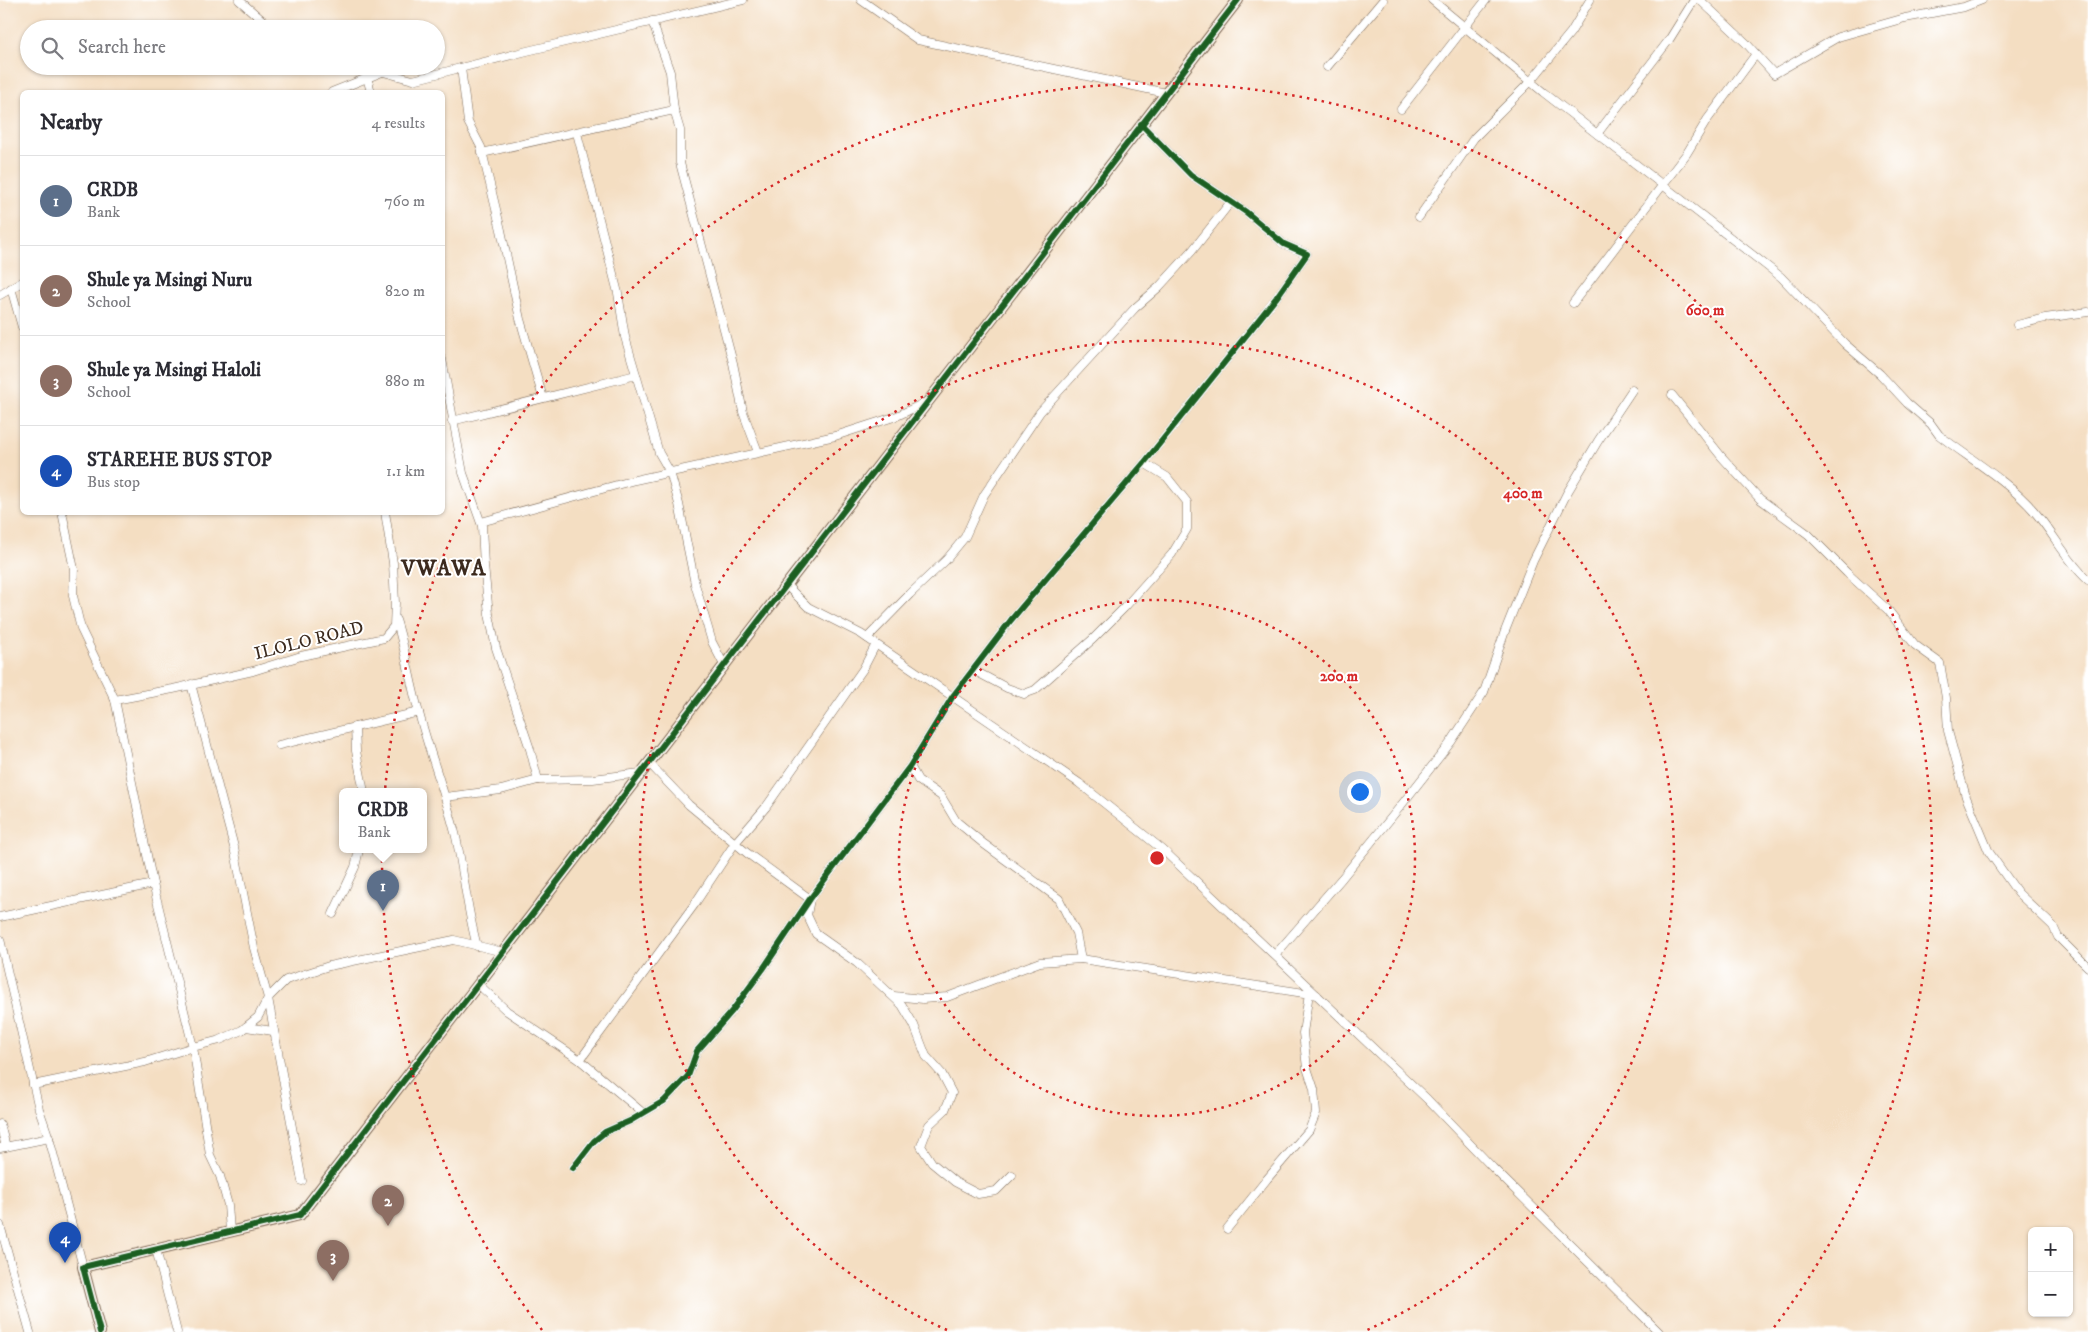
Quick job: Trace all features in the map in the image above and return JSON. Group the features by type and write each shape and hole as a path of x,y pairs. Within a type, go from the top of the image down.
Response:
{"street":[{"path":"239,0 262,20"},
{"path":"445,72 742,0"},
{"path":"861,0 918,40 1166,93"},
{"path":"83,1266 300,1215 1238,0"},
{"path":"1327,67 1383,0"},
{"path":"1432,0 1531,82 1781,277 1845,344 1880,374 1907,403 1931,424 1939,435 2014,491 2034,511 2056,539 2063,554 2088,580"},
{"path":"1401,109 1486,0"},
{"path":"1419,217 1474,138 1531,82 1572,32 1590,0"},
{"path":"1598,134 1669,40 1694,0"},
{"path":"1700,0 1774,74 1838,37 1905,18 1964,7 1982,0"},
{"path":"652,21 670,72 674,110 680,130 680,163 733,363 743,412 758,452"},
{"path":"1572,303 1688,153 1707,120 1756,54"},
{"path":"461,68 468,122 482,153 520,319 542,398"},
{"path":"366,75 370,90"},
{"path":"337,90 374,75"},
{"path":"394,75 413,80 433,75"},
{"path":"482,153 674,110"},
{"path":"573,1168 594,1141 605,1132 643,1114 664,1101 688,1076 698,1051 764,970 810,899 910,766 953,696 1011,620 1144,463 1276,298 1307,254 1284,244 1246,212 1191,175 1142,124"},
{"path":"577,133 616,284 625,337 659,453 670,472 679,504 698,594 712,642 724,665"},
{"path":"867,638 946,560 965,537 984,495 1040,412 1135,308 1159,287 1230,202"},
{"path":"0,294 20,283"},
{"path":"12,288 20,319"},
{"path":"2017,325 2045,318 2088,312"},
{"path":"452,420 636,375"},
{"path":"445,377 463,473 481,522 489,614 496,648 530,749 538,780"},
{"path":"1274,955 1342,878 1399,808 1451,742 1484,692 1505,631 1537,553 1567,493 1598,441 1632,390"},
{"path":"1672,395 1721,456 1760,499 1808,534 1888,610 1915,645 1940,663 1946,698 1948,731 1966,797 1989,852 2018,893 2053,926 2058,937 2088,967"},
{"path":"481,522 626,482 835,436 897,416 928,401"},
{"path":"973,670 1007,688 1024,694 1035,690 1093,639 1124,608 1172,554 1188,528 1187,502 1167,478 1144,463"},
{"path":"63,515 74,570 74,596 81,629 115,700 153,884 193,1046 210,1155 220,1176 228,1205 230,1231"},
{"name":"ILOLO ROAD","path":"115,700 253,670 301,656 384,638 394,626 395,615 393,564 385,515"},
{"path":"786,585 808,607 867,638 1079,783 1148,838 1274,955 1313,994 1427,1098 1514,1188 1659,1332"},
{"path":"395,615 405,648 419,712 446,797 466,889 470,921 477,946"},
{"path":"580,1060 694,905 735,843 766,807 863,669 876,644"},
{"path":"191,684 234,847 254,948 268,998 302,1181"},
{"path":"279,745 419,712"},
{"path":"355,727 356,751 363,788"},
{"path":"648,763 689,805 735,843 810,899"},
{"path":"910,766 918,780 941,796 956,821 1059,899 1076,933 1081,959"},
{"path":"446,797 501,790 538,780 593,779 640,773"},
{"path":"333,914 355,867 359,853"},
{"path":"0,916 153,884"},
{"path":"810,899 807,915 816,934 857,963 902,1005 914,1025 926,1056 942,1074 952,1093 945,1110 929,1125 922,1146 932,1163 955,1182 978,1194 996,1191 1012,1175"},
{"path":"0,939 34,1085 100,1332"},
{"path":"34,1085 145,1062 193,1046 220,1040 246,1027 258,1017 268,998 286,980 330,966 454,940 503,952"},
{"path":"893,996 923,999 947,997 1040,962 1081,959 1313,994"},
{"path":"478,984 508,1011 536,1032 580,1060 643,1114"},
{"path":"1227,1229 1266,1179 1309,1130 1316,1112 1314,1089 1307,1068 1303,1033 1313,994"},
{"path":"246,1027 273,1031"},
{"path":"0,1124 3,1148 49,1138"},
{"path":"0,1225 30,1332"},
{"path":"156,1248 177,1332"}],"cycle path":[{"path":"100,1332 83,1267 300,1215 1238,0"},
{"path":"573,1168 594,1141 605,1132 630,1121 664,1101 688,1076 697,1051 732,1011 810,899 910,766 953,696 1011,620 1144,463 1276,298 1307,254 1284,244 1246,212 1191,175 1141,124"}],"place":[{"name":"CRDB","path":"383,911"},
{"name":"Shule ya Msingi Nuru","path":"388,1226"},
{"name":"STAREHE BUS STOP","path":"65,1263"},
{"name":"Shule ya Msingi Haloli","path":"333,1281"}],"district":[{"name":"VWAWA","path":"444,568"}]}
